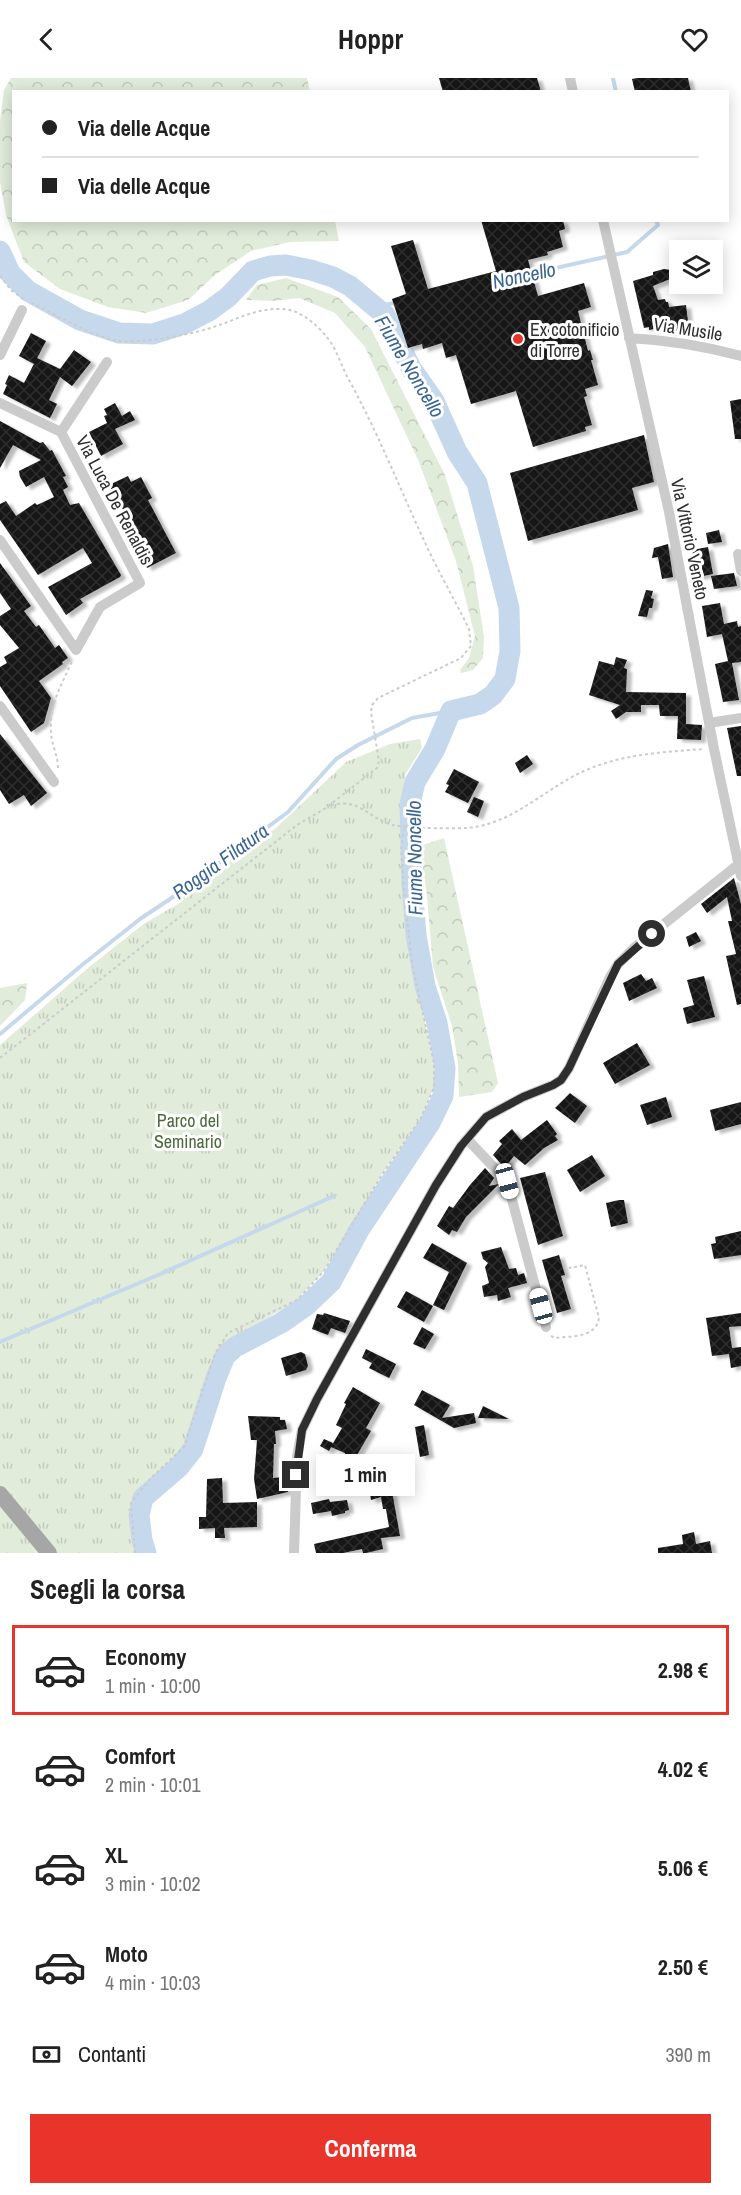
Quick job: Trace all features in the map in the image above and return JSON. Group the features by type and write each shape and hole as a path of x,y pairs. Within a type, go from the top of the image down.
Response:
{"main road":[{"path":"0,1494 49,1553"}],"street":[{"name":"Via Vittorio Veneto","path":"603,222 669,512 714,749 740,870"},
{"path":"0,355 22,310"},
{"name":"Via Musile","path":"629,338 658,339 698,345 741,356"},
{"name":"Via Luca De Renaldis","path":"61,432 107,362"},
{"name":"Via Luca De Renaldis","path":"0,404 61,432 140,584 100,607 76,650"},
{"path":"0,540 76,650"},
{"path":"738,554 741,571"},
{"path":"0,706 54,782"},
{"path":"709,723 741,718"},
{"path":"294,1553 297,1457 302,1430 430,1194 467,1139 486,1117 561,1080 569,1068 618,964 634,948 740,870"},
{"path":"467,1139 507,1181 546,1327"}],"path":[{"path":"0,276 22,299 117,341 157,339 206,330 252,312 281,309 301,314 328,337 366,410 422,536 461,612 471,637 471,646 461,658 385,693 372,705 372,720 379,761 377,768 327,807 297,825 0,1058"},
{"path":"54,782 58,771 58,758 51,733 51,708 76,650"},
{"path":"327,807 343,802 355,804 393,825 465,828 488,825 518,812 592,768 619,759 651,753 714,749"},
{"path":"135,1553 131,1503 150,1479 184,1447 215,1354 228,1333 297,1300 324,1271 381,1176 421,1118 434,1088 434,1063 413,969 401,850 404,826"},
{"path":"546,1327 548,1335 555,1338 588,1333 598,1325 599,1318 585,1265 569,1268"}],"green space":[{"path":"11,78 307,78 310,90 12,90 12,222 335,222 339,241 290,242 251,251 215,275 188,300 146,313 108,307 60,289 24,262 6,215 0,182 0,121 4,90"},
{"path":"286,278 338,297 371,329 445,475 473,566 484,637 483,658 473,670 461,673 460,670 469,658 475,636 456,561 419,462 365,347 335,313 299,298 273,301 246,300 257,285"},
{"name":"Parco del Seminario","path":"420,739 422,748 405,775 401,850 413,969 434,1063 434,1087 421,1118 381,1176 324,1271 297,1300 223,1345 215,1354 184,1447 172,1467 137,1502 132,1525 137,1553 0,1553 0,1045 89,967 145,923 178,904 185,893 276,828 346,762 390,744"},
{"path":"444,838 498,1083 492,1092 459,1097 458,1063 452,1026 433,967 420,846"},
{"path":"27,983 25,1000 0,1026 0,988"}],"building":[{"path":"439,78 537,78 540,90 442,90"},
{"path":"688,78 691,90 635,90 632,79"},
{"name":"Ex cotonificio di Torre","path":"482,222 563,222 565,229 559,231 563,247 547,252 548,255 528,260 538,296 584,283 591,307 578,311 598,385 585,389 587,396 584,397 592,425 585,427 586,431 533,447 516,391 471,404 456,355 446,358 442,343 423,349 422,344 408,348 392,299 406,294 391,246 413,240 428,289 496,271"},
{"path":"669,270 669,279 653,286 658,300 665,299 669,307 686,305 689,330 668,332 667,326 649,330 649,327 644,328 633,281 653,275 653,272"},
{"path":"31,333 46,341 34,364 19,356"},
{"path":"74,350 91,362 72,386 60,377 49,400 57,404 50,418 3,394 9,375 24,383 37,358 60,369"},
{"path":"741,399 741,439 735,439 730,401"},
{"path":"115,403 122,416 130,411 135,420 115,429 123,444 101,456 89,432 107,423 104,409"},
{"path":"0,421 40,443 43,442 50,451 52,450 66,476 63,477 68,487 63,490 70,505 79,503 121,575 80,599 83,603 66,615 48,587 92,563 83,548 38,575 0,520 0,504 6,501 16,516 35,503 37,505 54,497 44,477 26,487 20,477 19,471 41,460 13,445 0,468"},
{"path":"644,435 654,482 632,488 638,510 528,541 510,473"},
{"path":"128,476 131,482 141,477 152,498 148,500 176,553 147,568 135,545 141,542 109,485"},
{"path":"719,530 722,542 708,544 706,533"},
{"path":"668,544 673,577 662,579 658,557 652,558 654,548"},
{"path":"708,547 713,574 698,577 692,550"},
{"path":"0,563 31,606 24,611 36,627 39,625 55,648 59,645 68,658 39,681 51,698 44,723 31,732 0,686 0,667 7,663 4,657 19,648 0,625 0,616 11,609 0,593"},
{"path":"734,573 737,586 714,589 711,576"},
{"path":"646,590 653,591 652,608 649,608 647,617 638,616"},
{"path":"720,603 724,624 737,621 738,627 741,626 741,662 732,663 739,700 723,702 715,664 728,661 722,634 707,637 702,606"},
{"path":"616,657 627,660 624,668 627,669 626,692 686,693 686,724 702,725 701,740 677,739 678,716 660,716 659,705 641,705 641,712 626,712 616,719 611,711 620,705 589,695 599,661 614,665"},
{"path":"741,726 741,776 737,776 727,728"},
{"path":"0,734 47,793 31,806 24,795 9,804 0,790"},
{"path":"527,755 533,764 520,773 515,763"},
{"path":"454,769 479,782 468,803 445,792 449,785 446,784"},
{"path":"474,797 484,801 478,817 467,812"},
{"path":"734,878 741,904 741,1004 737,1005 726,956 736,954 728,921 732,921 727,897 707,913 701,904"},
{"path":"696,932 701,941 689,947 686,937"},
{"path":"641,974 646,981 652,978 657,988 629,1001 623,983"},
{"path":"704,976 715,1017 687,1024 683,1008 694,1005 687,980"},
{"path":"637,1043 650,1065 615,1084 603,1063"},
{"path":"570,1093 587,1106 575,1123 555,1108"},
{"path":"666,1097 672,1117 647,1125 640,1105"},
{"path":"741,1102 741,1124 715,1131 710,1110"},
{"path":"547,1120 557,1134 555,1136 558,1140 544,1148 525,1165 514,1156 506,1166 503,1166 493,1155 502,1144 499,1141 512,1129 521,1140"},
{"path":"592,1155 605,1176 580,1192 567,1170"},
{"path":"485,1168 494,1178 489,1186 499,1184 466,1217 457,1232 452,1230 449,1235 437,1226 449,1206 453,1208"},
{"path":"545,1172 563,1236 538,1245 520,1178"},
{"path":"624,1200 628,1223 611,1227 606,1203"},
{"path":"741,1231 741,1255 714,1259 711,1244 716,1243 715,1237"},
{"path":"432,1243 467,1263 444,1310 433,1305 449,1272 423,1258"},
{"path":"501,1247 509,1269 516,1268 518,1275 524,1273 527,1283 508,1288 511,1297 498,1301 497,1295 484,1297 482,1286 489,1283 485,1267 488,1263 483,1259 481,1252"},
{"path":"559,1255 565,1275 561,1276 571,1309 557,1313 542,1260"},
{"path":"406,1291 433,1306 424,1322 397,1307"},
{"path":"324,1313 350,1321 345,1333 331,1328 328,1335 312,1329 317,1314 323,1315"},
{"path":"741,1313 741,1326 729,1327 732,1348 741,1347 741,1366 731,1368 729,1354 712,1356 706,1318"},
{"path":"422,1327 434,1334 425,1349 413,1344"},
{"path":"366,1349 396,1364 389,1378 369,1368 372,1363 362,1358"},
{"path":"301,1352 305,1354 308,1366 306,1370 286,1376 281,1358"},
{"path":"353,1387 380,1403 366,1428 371,1431 357,1455 373,1454 378,1482 390,1480 400,1536 381,1538 383,1549 366,1553 363,1553 362,1549 343,1553 316,1553 314,1544 389,1527 381,1497 371,1500 369,1487 364,1488 361,1476 347,1478 345,1453 331,1447 329,1451 320,1446 324,1439 333,1443 332,1445 342,1428 336,1425"},
{"path":"422,1390 450,1405 442,1418 474,1413 476,1423 454,1428 414,1405"},
{"path":"483,1406 509,1419 478,1418"},
{"path":"248,1416 280,1417 280,1420 285,1420 287,1429 275,1431 273,1478 284,1477 288,1492 257,1499 254,1479 257,1440 251,1440"},
{"path":"424,1425 429,1455 420,1457 415,1427"},
{"path":"222,1478 223,1503 257,1502 257,1527 224,1528 225,1538 215,1538 215,1528 199,1529 199,1517 206,1517 207,1479"},
{"path":"329,1499 330,1502 347,1500 349,1510 332,1516 331,1511 313,1514 311,1503"},
{"path":"694,1532 696,1544 710,1541 712,1553 658,1553 658,1548 683,1544 682,1535"}],"waterway":[{"name":"Noncello","path":"613,78 616,90"},
{"name":"Noncello","path":"529,274 627,252 658,225 657,222"},
{"name":"Fiume Noncello","path":"0,251 10,273 28,291 80,320 119,333 153,334 184,324 209,311 228,297 253,271 270,266 286,265 311,270 333,277 350,286 385,315 411,368 434,401 457,452 477,483 509,608 510,651 505,679 493,695 480,704 451,711 435,749 415,782 410,804 416,935 425,986 437,1023 445,1068 443,1096 430,1123 359,1230 331,1282 307,1305 281,1323 235,1347 225,1356 193,1449 179,1467 143,1498 139,1515 146,1553"},
{"name":"Noncello","path":"377,307 398,302"},
{"name":"Roggia Filatura","path":"0,1034 140,919 288,812 336,759 358,745 412,718 451,711"},
{"path":"0,1342 158,1275 334,1196"}],"place":[{"name":"Ex cotonificio di Torre","path":"518,339"}],"route":[{"path":"296,1475 302,1430 317,1399 436,1185 461,1146 486,1117 561,1080 569,1068 618,964 652,934"}]}
